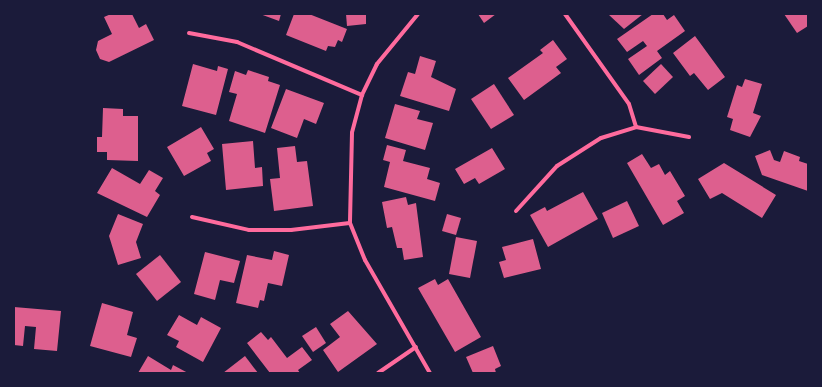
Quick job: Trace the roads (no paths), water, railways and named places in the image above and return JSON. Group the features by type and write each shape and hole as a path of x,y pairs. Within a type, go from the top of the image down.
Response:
{"street":[{"path":"418,14 377,64 362,95 352,133 350,223 365,260 416,346 430,373"},
{"path":"566,14 629,104 636,127"},
{"path":"189,33 237,42 362,95"},
{"path":"516,211 557,166 601,138 636,127 689,137"},
{"path":"192,217 249,230 291,230 350,223"},
{"path":"378,373 416,346"}]}
